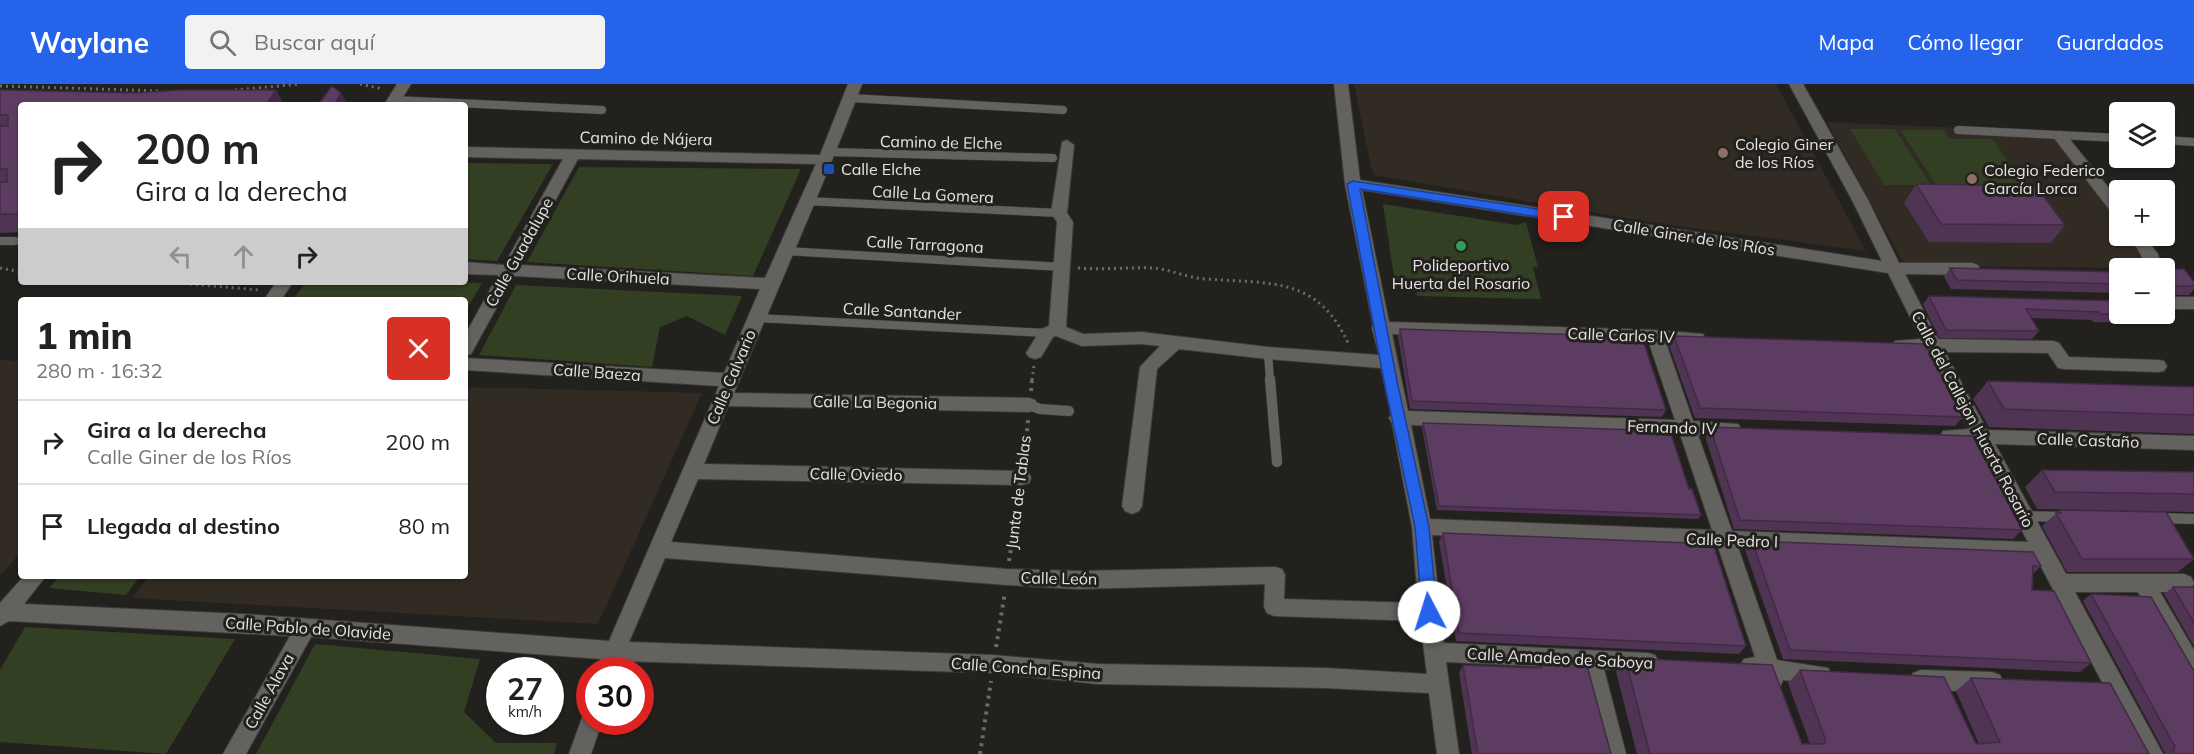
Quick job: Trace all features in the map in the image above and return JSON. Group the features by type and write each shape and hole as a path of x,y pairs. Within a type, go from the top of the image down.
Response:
{"street":[{"path":"1341,84 1353,184 1398,418 1422,527 1429,612 1449,754"},
{"name":"Calle del Callejon Huerta Rosario","path":"1796,84 1860,200 1933,346 2152,754"},
{"name":"Calle Calvario","path":"612,657 806,201 828,156 853,91"},
{"path":"2059,135 2109,199"},
{"path":"1035,353 1052,332 1063,267 1065,222 1059,213 1067,145"},
{"name":"Camino de Nájera","path":"468,152 828,156"},
{"name":"Calle Guadalupe","path":"468,345 573,154"},
{"name":"Calle Giner de los Ríos","path":"1353,184 1893,268 1988,270"},
{"name":"Calle Orihuela","path":"468,268 771,284"},
{"path":"1908,296 1931,297"},
{"path":"2175,303 2194,303"},
{"name":"Calle Carlos IV","path":"1380,328 1713,338"},
{"path":"1052,332 1082,340 1141,338 1268,353 1387,362"},
{"path":"1655,336 1781,700"},
{"path":"1132,506 1149,368 1174,343"},
{"path":"1887,344 2053,347 2064,363 2158,366"},
{"name":"Calle Baeza","path":"468,364 730,380"},
{"name":"Calle La Begonia","path":"722,399 1029,405"},
{"name":"Fernando IV","path":"1398,418 1746,429"},
{"path":"1935,436 1982,438"},
{"name":"Calle Castaño","path":"1982,438 2194,443"},
{"name":"Calle Oviedo","path":"691,471 1022,478"},
{"name":"Calle Pedro I","path":"1422,527 2043,551"},
{"name":"Calle León","path":"658,549 1007,578 1078,580 1275,575 1274,607 1429,612"},
{"path":"1,614 33,579"},
{"path":"2060,583 2184,583"},
{"path":"2144,584 2194,670"},
{"name":"Calle Pablo de Olavide","path":"1,614 305,628 576,657"},
{"name":"Calle Alava","path":"234,754 305,628"},
{"name":"Calle Amadeo de Saboya","path":"1434,651 1662,663"},
{"path":"1591,659 1614,754"},
{"name":"Calle Concha Espina","path":"654,661 993,664 1098,674 1325,678 1438,684"},
{"path":"1734,666 1769,667 1793,673 1838,676"},
{"path":"1905,679 2009,682"},
{"path":"1938,680 1947,701"},
{"path":"2092,684 2116,685"},
{"path":"580,754 587,735"}],"lane":[{"path":"853,91 1063,110"},
{"path":"396,95 602,110"},
{"path":"1958,130 2109,137"},
{"path":"2175,141 2194,142"},
{"name":"Camino de Elche","path":"828,156 1053,158"},
{"name":"Calle La Gomera","path":"806,201 1059,213"},
{"path":"0,241 15,241"},
{"name":"Calle Tarragona","path":"785,251 1063,267"},
{"name":"Calle Santander","path":"756,318 1052,332"},
{"path":"1268,353 1277,462"},
{"path":"1029,405 1069,411"},
{"path":"2024,516 2069,517"},
{"path":"2149,518 2194,519"}],"path":[{"path":"230,90 300,84"},
{"path":"360,84 396,95"},
{"path":"0,86 161,91"},
{"path":"1063,267 1153,268 1204,279 1263,282 1288,286 1310,295 1327,306 1340,320 1354,360"},
{"path":"0,268 18,271"},
{"path":"204,285 279,291"},
{"name":"Junta de Tablas","path":"980,754 1022,478 1035,353"}],"shaded area":[{"path":"1354,84 1776,84 1866,251 1655,223 1373,175"},
{"name":"Colegio Federico García Lorca","path":"1827,122 2052,132 2109,209 2109,246 2137,246 2141,258 2109,258 2109,268 1905,266"},
{"path":"0,360 18,361 18,555 0,576"},
{"path":"468,387 702,393 598,624 133,598 147,579 468,579"}],"green space":[{"path":"1850,129 1895,129 1931,185 1884,185"},
{"path":"1900,130 1944,130 1950,139 1992,139 2026,186 1936,185"},
{"path":"468,163 553,164 497,261 468,259"},
{"path":"579,167 801,169 753,276 527,262"},
{"name":"Polideportivo Huerta del Rosario","path":"1383,204 1517,225 1526,222 1538,267 1533,267 1541,299 1417,296 1416,287 1395,284"},
{"path":"468,282 482,283 468,307 468,297 294,297 304,285 468,285"},
{"path":"516,285 742,296 725,335 687,316 660,327 652,367 479,355"},
{"path":"57,579 138,579 126,595 49,588"},
{"path":"25,627 235,639 166,754 0,742 0,670"},
{"path":"315,644 480,659 464,712 496,743 557,743 554,754 256,754"}],"building":[{"path":"332,86 341,93 336,102 320,102"},
{"path":"0,90 136,93 179,90 276,90 268,102 18,102 18,214 0,214 0,182 7,182 7,169 0,169 0,126 8,126 8,115 0,115"},
{"path":"1916,184 2036,186 2065,225 1941,224"},
{"path":"1950,268 2109,272 2109,284 1957,280"},
{"path":"2175,269 2184,269 2194,282 2194,286 2175,286"},
{"path":"1929,296 2109,301 2109,314 2026,309 2039,331 1946,330"},
{"path":"1400,329 1642,337 1666,410 1412,401"},
{"path":"1674,336 1925,344 1963,417 1700,408"},
{"path":"1988,381 2194,387 2194,415 2004,409"},
{"path":"1423,423 1670,431 1689,489 1692,489 1701,515 1439,506"},
{"path":"1710,427 1973,436 2022,530 1740,520"},
{"path":"2042,470 2194,472 2194,494 2055,492"},
{"path":"2060,510 2166,512 2194,559 2082,559 2056,513 2061,513"},
{"path":"1443,533 1713,544 1746,646 1459,633"},
{"path":"1752,541 2033,552 2041,566 2033,566 2032,590 2054,591 2091,663 1790,650"},
{"path":"2173,587 2194,587 2194,623"},
{"path":"2091,594 2151,597 2194,671 2194,754 2175,754 2173,750 2175,747"},
{"path":"1625,658 1772,665 1802,744 1824,744 1826,741 1800,670 1944,677 1976,744 2000,742 1971,678 2110,683 2149,754 1650,754"},
{"path":"1540,660 1586,662 1611,754 1478,754 1463,665 1542,668"}],"place":[{"name":"Colegio Giner de los Ríos","path":"1723,153"},
{"name":"Calle Elche","path":"829,169"},
{"name":"Colegio Federico García Lorca","path":"1972,179"},
{"name":"Polideportivo Huerta del Rosario","path":"1461,246"}],"route":[{"path":"1429,612 1422,527 1398,418 1353,184 1564,217"}]}
